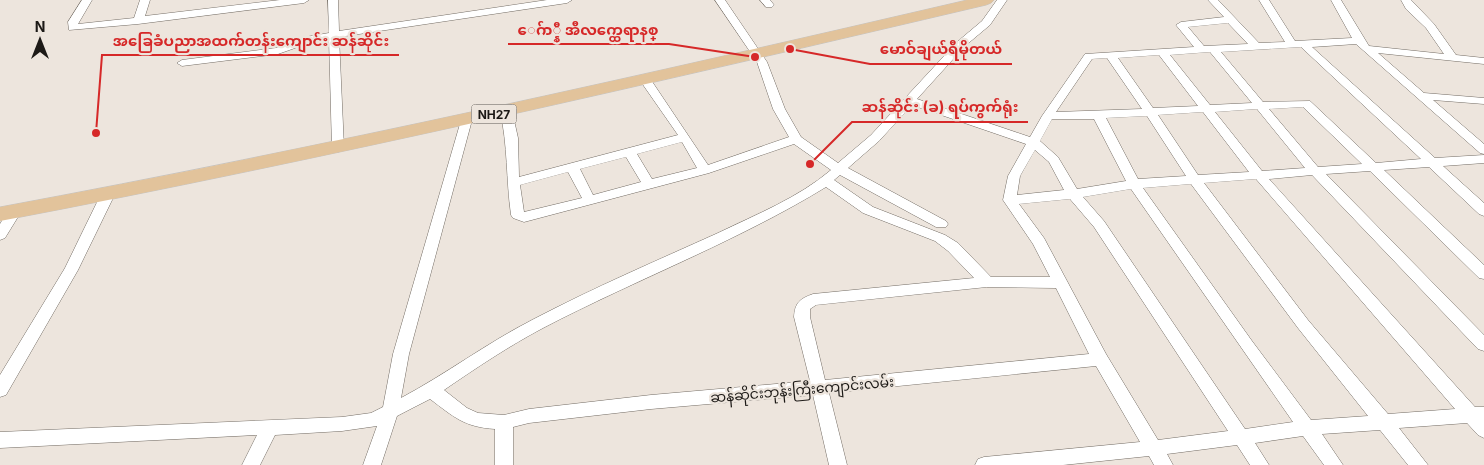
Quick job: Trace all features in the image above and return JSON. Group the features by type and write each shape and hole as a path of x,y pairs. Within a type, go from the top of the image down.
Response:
{"main road":[{"name":"NH27","path":"7,213 250,167 338,148 986,0"}],"street":[{"path":"87,0 73,22 73,28 304,0"},
{"path":"138,21 145,0"},
{"path":"205,13 207,0"},
{"path":"333,0 338,148"},
{"path":"182,63 278,51 310,39 530,3 567,0"},
{"path":"720,0 768,75 779,109 796,139 811,152 941,224"},
{"path":"0,440 270,428 372,420 432,390 469,364 537,324 778,210 826,180 875,138 960,44 986,23 1002,0"},
{"path":"1213,0 1255,45"},
{"path":"1264,0 1297,43 1484,211"},
{"path":"1336,0 1362,45 1484,150"},
{"path":"1406,0 1410,7 1430,26 1451,56"},
{"path":"1230,18 1224,21 1182,25 1207,48 1315,171 1484,345"},
{"path":"1164,465 1100,359 1039,242 1010,200 1014,176 1048,116 1089,56 1297,43 1362,45 1484,61"},
{"path":"1161,51 1259,176 1477,415 1484,430"},
{"path":"1110,55 1151,112 1195,180 1303,324 1419,465"},
{"path":"645,79 705,170"},
{"path":"1420,96 1484,101"},
{"path":"910,100 1034,143 1054,160 1073,194 1099,224 1260,465"},
{"path":"1048,116 1098,115 1258,104 1306,103 1371,168 1484,274"},
{"path":"506,111 512,138 513,183 518,215 524,217 705,170 796,139"},
{"path":"1098,115 1134,184 1246,345 1334,465"},
{"path":"372,465 391,410 401,354 466,120"},
{"path":"513,183 685,137"},
{"path":"629,151 648,184"},
{"path":"1010,200 1073,194 1134,184 1484,159"},
{"path":"572,167 589,199"},
{"path":"826,180 868,210 940,238 953,247 987,282"},
{"path":"0,390 71,270 108,194"},
{"path":"0,234 7,213"},
{"path":"838,465 802,316 802,306 813,300 987,282 1059,283"},
{"name":"ဆန်ဆိုင်းဘုန်းကြီးကျောင်းလမ်း","path":"432,390 461,413 476,420 504,422 529,416 651,402 820,388 1100,359"},
{"path":"984,465 1242,438 1308,428 1477,415"},
{"path":"504,422 504,465"},
{"path":"251,465 270,428"}],"place":[{"name":"မောဝ်ချယ်ရီမိုတယ်","path":"790,49"},
{"name":"ေဂ်ာ္နီ အီလက္ထေရာနစ္","path":"755,57"},
{"name":"အခြေခံပညာအထက်တန်းကျောင်း ဆန်ဆိုင်း","path":"96,133"},
{"name":"ဆန်ဆိုင်း (ခ) ရပ်ကွက်ရုံး","path":"810,164"}]}
